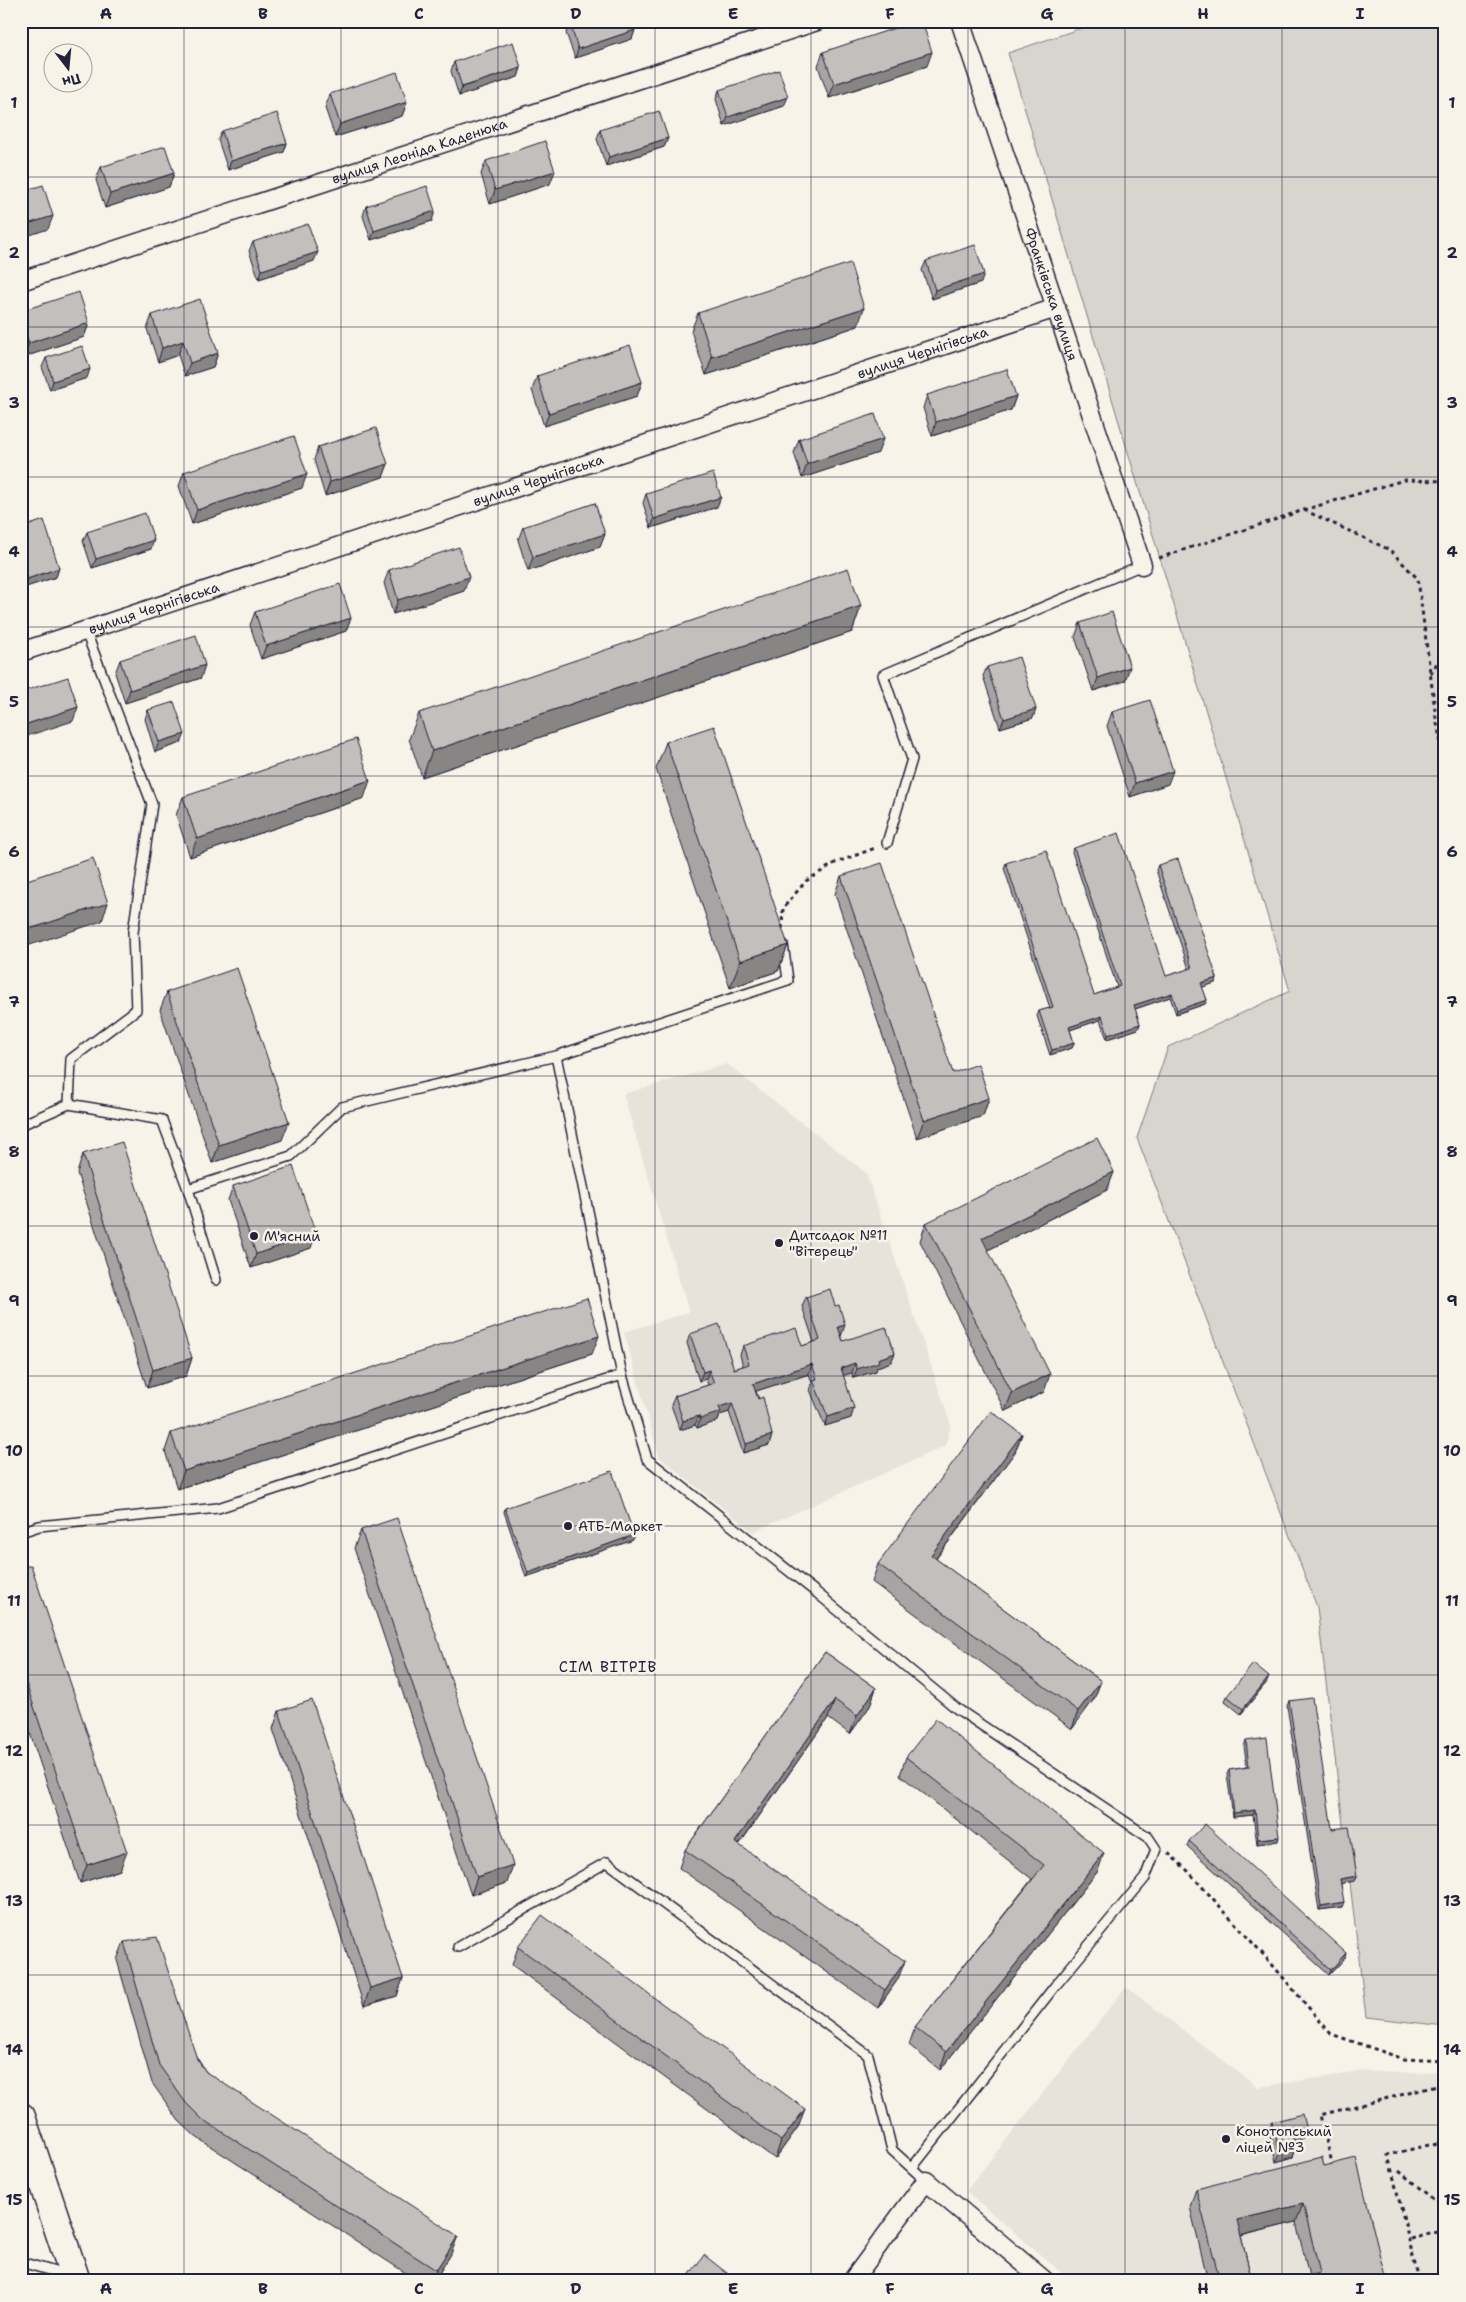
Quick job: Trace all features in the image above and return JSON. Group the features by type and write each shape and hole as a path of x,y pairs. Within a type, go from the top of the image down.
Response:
{"main road":[{"path":"21,2117 76,2280"}],"street":[{"name":"вулиця Леоніда Каденюка","path":"21,281 817,21"},
{"name":"Франківська вулиця","path":"960,21 1142,565"},
{"name":"вулиця Чернігівська","path":"21,652 86,632 1056,308"},
{"path":"852,2281 926,2181 1045,2281"}],"lane":[{"path":"887,843 912,759 883,674 1142,565"},
{"path":"69,1104 71,1059 136,1010 133,932 152,804 86,632"},
{"path":"188,1189 291,1156 342,1107 556,1056 788,980 782,931"},
{"path":"556,1056 622,1374 647,1458 817,1593 956,1708 1148,1837 1156,1849 1145,1878 1055,1986 912,2168"},
{"path":"21,1125 69,1104 162,1120 188,1189 216,1280"},
{"path":"21,1532 39,1526 218,1508 622,1374"},
{"path":"458,1947 607,1862 868,2055 892,2150 926,2181"},
{"path":"21,2262 76,2280"}],"path":[{"path":"1142,565 1304,510 1404,480 1445,480"},
{"path":"1304,510 1390,550 1418,579 1430,675 1445,764"},
{"path":"1430,675 1445,648"},
{"path":"782,931 783,908 806,881 835,863 887,843"},
{"path":"1156,1849 1171,1854 1187,1870 1270,1962 1331,2034 1404,2059 1445,2061"},
{"path":"1340,2168 1333,2169 1320,2116 1445,2084"},
{"path":"1419,2281 1388,2155 1445,2141"},
{"path":"1400,2171 1445,2209"},
{"path":"1412,2239 1445,2230"},
{"path":"1438,2281 1445,2266"}],"shaded area":[{"path":"1102,21 1445,21 1445,2026 1366,2017 1317,1607 1137,1138 1168,1047 1290,991 1008,53"},
{"name":"Дитсадок №11 \"Вітерець\"","path":"727,1064 866,1173 951,1425 945,1446 753,1532 659,1457 624,1332 689,1312 623,1094"},
{"name":"Конотопський ліцей №3","path":"1126,1987 1258,2087 1365,2071 1398,2073 1445,2071 1445,2281 1071,2281 966,2191"}],"building":[{"path":"576,21 632,21 635,30 578,49 570,23"},
{"path":"916,21 922,21 932,52 834,84 823,52"},
{"path":"513,42 521,68 462,87 454,62"},
{"path":"779,70 788,97 728,117 719,90"},
{"path":"397,72 407,102 340,124 330,94"},
{"path":"659,111 668,138 609,157 600,130"},
{"path":"277,113 287,143 231,161 222,131"},
{"path":"545,141 555,171 495,190 486,161"},
{"path":"165,146 174,173 110,194 101,167"},
{"path":"43,185 53,216 21,226 21,192"},
{"path":"427,186 435,211 374,231 366,206"},
{"path":"308,224 318,252 262,270 253,242"},
{"path":"975,245 984,274 935,290 926,261"},
{"path":"850,263 864,308 712,357 698,313"},
{"path":"79,292 89,323 29,343 21,319 21,311"},
{"path":"200,299 218,353 190,363 183,341 162,348 152,315"},
{"path":"630,345 642,382 549,413 537,376"},
{"path":"82,346 90,369 53,381 46,358"},
{"path":"1007,369 1016,396 936,422 927,395"},
{"path":"875,414 883,439 807,464 799,439"},
{"path":"376,428 388,464 330,482 318,447"},
{"path":"294,436 307,474 197,510 184,472"},
{"path":"713,473 721,497 654,519 646,494"},
{"path":"595,503 605,534 533,557 523,527"},
{"path":"145,513 154,540 96,559 87,532"},
{"path":"44,520 59,568 27,579 21,562 21,528"},
{"path":"459,547 469,577 398,600 389,570"},
{"path":"848,568 861,606 432,751 419,713"},
{"path":"340,584 351,618 266,646 255,612"},
{"path":"1112,612 1130,667 1098,678 1080,623"},
{"path":"196,635 205,665 130,690 120,660"},
{"path":"1019,657 1036,709 1004,719 987,667"},
{"path":"68,677 78,707 21,726 21,692"},
{"path":"1150,700 1173,771 1135,783 1112,712"},
{"path":"174,702 185,734 159,742 148,710"},
{"path":"714,726 788,945 740,961 666,742"},
{"path":"356,739 370,780 197,839 183,797"},
{"path":"1119,833 1166,976 1192,968 1158,865 1178,859 1217,978 1201,983 1207,1000 1177,1010 1172,993 1134,1005 1140,1024 1108,1035 1102,1016 1069,1027 1074,1043 1052,1050 1039,1011 1053,1007 1006,863 1046,850 1094,995 1120,986 1074,848"},
{"path":"93,858 108,903 21,932 21,882"},
{"path":"882,863 953,1073 978,1064 989,1098 924,1120 841,876"},
{"path":"237,968 289,1122 219,1145 167,992"},
{"path":"1097,1138 1114,1172 982,1238 1050,1374 1012,1393 926,1223"},
{"path":"122,1142 192,1358 153,1370 83,1154"},
{"path":"293,1166 316,1234 256,1254 233,1186"},
{"path":"830,1289 835,1306 839,1305 845,1325 838,1327 843,1341 886,1327 895,1353 878,1359 879,1362 857,1369 855,1363 841,1368 854,1408 828,1417 813,1380 817,1379 812,1364 753,1384 758,1399 763,1397 772,1435 746,1444 732,1403 719,1407 721,1412 700,1419 699,1416 683,1421 675,1396 714,1383 709,1370 703,1372 690,1334 719,1324 734,1369 749,1364 743,1346 796,1328 802,1346 820,1340 806,1297"},
{"path":"587,1298 599,1336 184,1471 171,1433"},
{"path":"991,1411 1022,1434 931,1555 1101,1681 1078,1711 878,1564"},
{"name":"АТБ-Маркет","path":"612,1471 634,1535 528,1573 505,1508"},
{"path":"397,1518 513,1865 477,1877 361,1530"},
{"path":"31,1565 127,1852 87,1865 21,1668 21,1568"},
{"path":"825,1652 876,1688 857,1716 835,1700 735,1842 905,1961 885,1990 685,1850"},
{"path":"1253,1664 1269,1677 1243,1709 1227,1696"},
{"path":"1312,1698 1332,1829 1349,1827 1357,1876 1340,1879 1344,1902 1321,1906 1289,1701"},
{"path":"312,1700 403,1978 370,1988 279,1711"},
{"path":"936,1719 1104,1853 946,2052 915,2027 1044,1865 906,1757"},
{"path":"1267,1738 1279,1837 1258,1839 1255,1810 1234,1813 1229,1770 1249,1767 1246,1741"},
{"path":"1205,1824 1346,1953 1331,1970 1189,1841"},
{"path":"542,1915 805,2109 781,2141 518,1947"},
{"path":"157,1937 197,2059 206,2072 458,2236 436,2270 202,2119 186,2103 159,2065 124,1942"},
{"path":"1302,2114 1306,2130 1292,2134 1296,2148 1280,2153 1272,2122"},
{"path":"1322,2157 1324,2166 1356,2158 1386,2281 1288,2281 1320,2273 1303,2204 1237,2220 1252,2281 1220,2281 1196,2189"},
{"path":"704,2255 737,2281 685,2281"}],"place":[{"name":"М'ясний","path":"254,1236"},
{"name":"Дитсадок №11 \"Вітерець\"","path":"779,1243"},
{"name":"АТБ-Маркет","path":"568,1526"},
{"name":"Конотопський ліцей №3","path":"1226,2139"}],"district":[{"name":"СІМ ВІТРІВ","path":"608,1667"}]}
